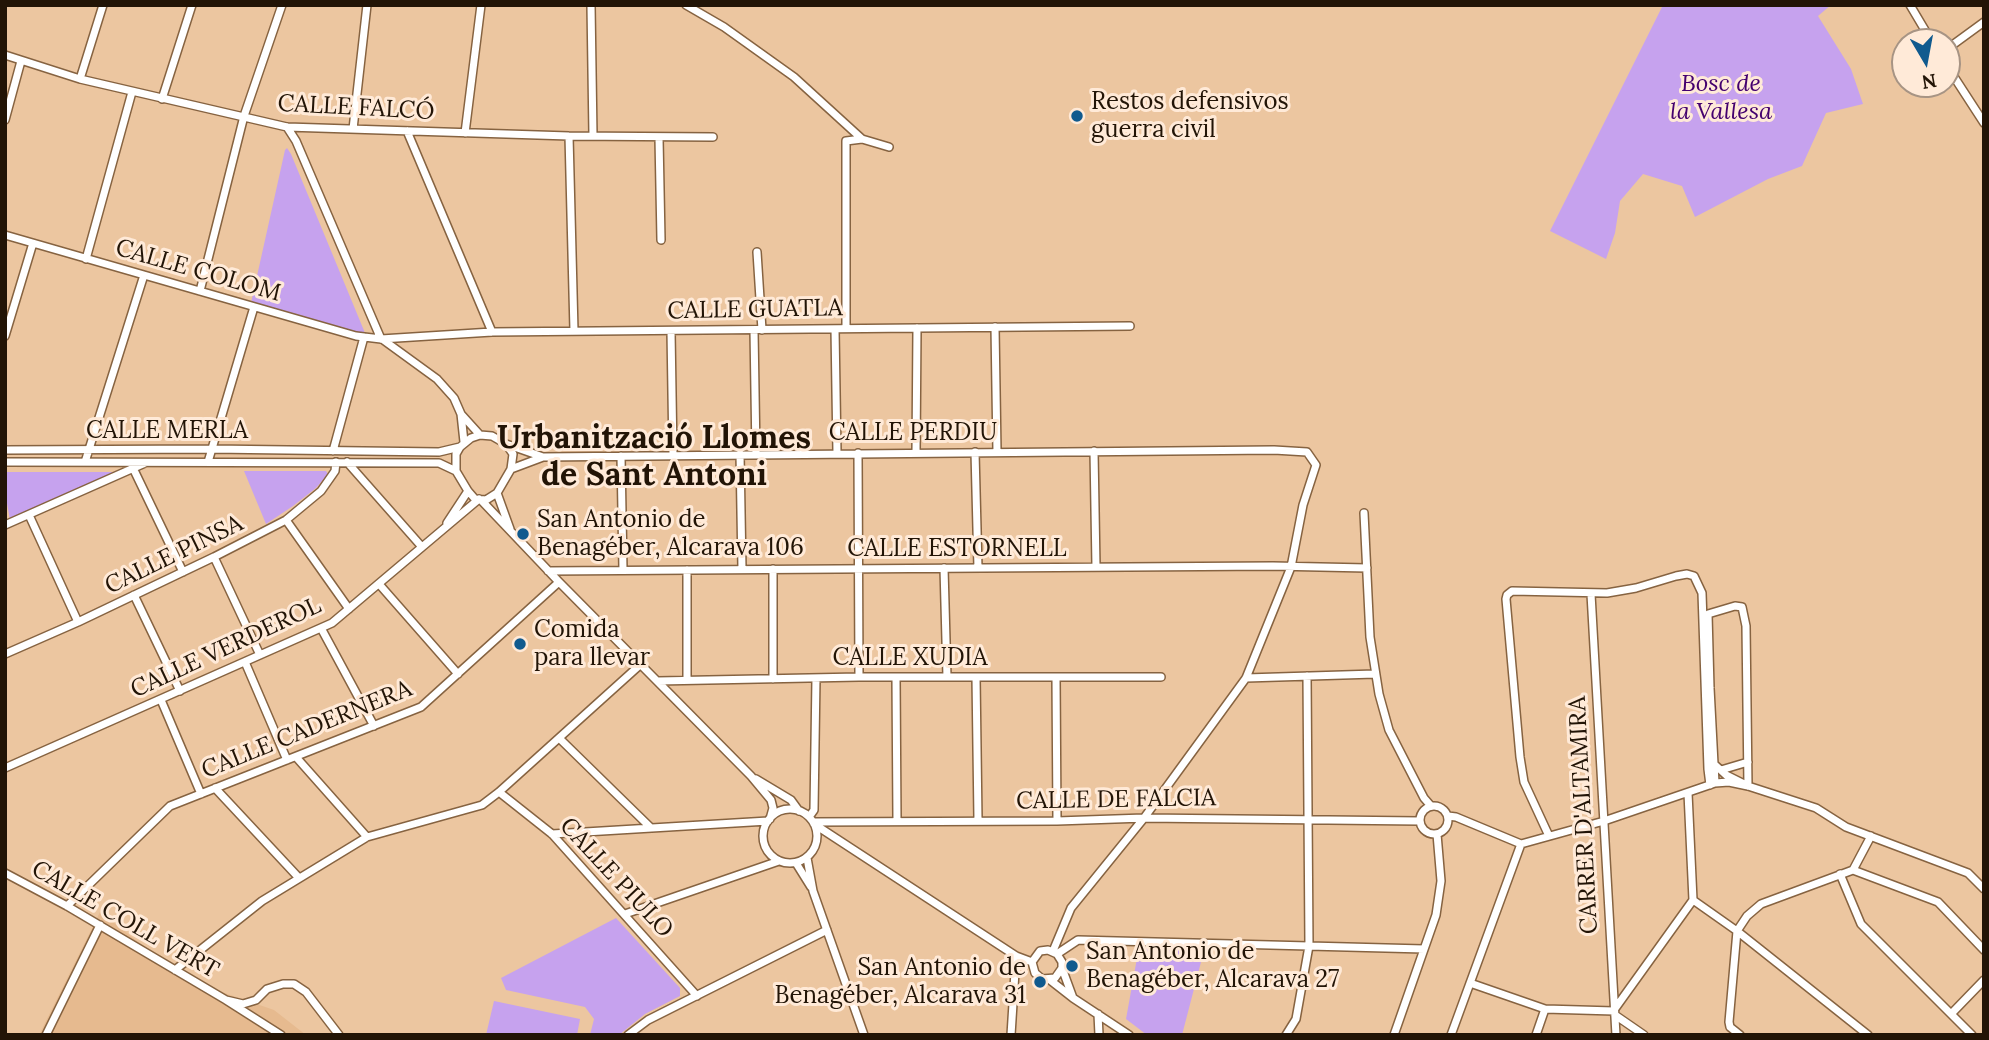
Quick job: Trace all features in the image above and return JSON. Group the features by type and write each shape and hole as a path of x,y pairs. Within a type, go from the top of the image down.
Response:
{"street":[{"path":"80,79 103,5"},
{"path":"162,99 192,5"},
{"path":"200,291 244,116 282,5"},
{"path":"353,129 367,5"},
{"path":"464,133 481,5"},
{"path":"591,5 593,136"},
{"path":"686,5 724,27 794,77 862,139"},
{"path":"1910,5 1924,28"},
{"path":"1961,39 1984,22"},
{"name":"CALLE FALCÓ","path":"5,55 80,79 287,127 569,136 713,137"},
{"path":"5,120 21,61"},
{"path":"1961,88 1984,123"},
{"path":"86,259 132,92"},
{"path":"1975,111 1984,105"},
{"path":"287,127 296,141 381,339 437,379 454,398 461,414 480,435"},
{"path":"407,131 492,332"},
{"path":"569,136 574,331"},
{"path":"659,138 661,240"},
{"path":"846,328 846,141 862,139 889,147"},
{"name":"CALLE COLOM","path":"5,235 254,307 364,337 381,339"},
{"path":"5,336 33,243"},
{"path":"756,454 757,253"},
{"path":"85,462 144,275"},
{"path":"208,462 254,307"},
{"name":"CALLE GUATLA","path":"381,339 492,332 1130,326"},
{"path":"995,327 997,452"},
{"path":"916,453 917,328"},
{"path":"835,329 837,453"},
{"path":"671,331 673,455"},
{"path":"364,337 334,451 338,463 422,547"},
{"path":"461,414 462,444"},
{"path":"480,435 492,436 506,444 513,454 511,469 497,493 489,499 475,499 456,471 456,454 462,444 480,435"},
{"name":"CALLE MERLA","path":"5,450 439,452 462,444"},
{"name":"CALLE PERDIU","path":"506,444 543,457"},
{"path":"334,451 338,463"},
{"path":"1094,451 1096,567"},
{"name":"CALLE PERDIU","path":"511,469 543,457 1094,451 1307,452 1316,465 1303,505 1291,567"},
{"path":"975,452 978,568"},
{"path":"858,453 859,677"},
{"path":"740,454 742,569"},
{"path":"621,456 623,570"},
{"path":"5,525 148,461"},
{"name":"CALLE MERLA","path":"5,462 439,463 456,471"},
{"name":"CALLE PINSA","path":"5,654 183,572 286,520 321,491 338,463"},
{"path":"134,468 183,572"},
{"name":"CALLE VERDEROL","path":"443,530 468,491"},
{"path":"497,493 511,533"},
{"path":"480,499 751,776 771,800 773,808 763,832 763,841 766,850 779,861"},
{"name":"CALLE VERDEROL","path":"5,768 332,623 480,499"},
{"path":"1364,513 1374,674 1389,730 1424,798 1431,806 1440,808 1448,816 1521,844 1604,821 1713,784 1729,782 1816,808 1846,827 1968,873 1984,889"},
{"path":"29,515 78,622"},
{"path":"286,520 349,609"},
{"path":"214,557 260,655"},
{"path":"1055,952 1071,908 1144,818 1246,678 1291,567"},
{"path":"944,568 947,677"},
{"name":"CALLE ESTORNELL","path":"548,570 1367,568"},
{"path":"773,569 773,679"},
{"path":"687,570 687,680"},
{"path":"1549,836 1524,782 1520,757 1506,599 1512,591 1591,594 1636,589 1687,574 1694,576 1702,593 1708,769 1713,784"},
{"name":"CALLE CADERNERA","path":"67,906 170,806 421,707 559,582"},
{"path":"379,584 458,674"},
{"name":"CARRER D'ALTAMIRA","path":"1591,594 1616,1035"},
{"path":"134,595 180,691"},
{"path":"1713,784 1708,614 1735,606 1742,607 1746,626 1748,786"},
{"path":"321,628 374,726"},
{"path":"244,662 287,760"},
{"path":"175,970 262,901 367,837 482,805 641,664"},
{"path":"1246,678 1374,674"},
{"path":"1286,1035 1296,1019 1309,946 1307,676"},
{"name":"CALLE XUDIA","path":"658,681 859,677 1161,677"},
{"path":"896,677 897,821"},
{"path":"976,677 978,820"},
{"path":"1056,677 1057,821"},
{"path":"625,914 779,861 796,863 807,858 816,844 817,837 812,821 816,678"},
{"path":"161,700 201,794"},
{"path":"559,738 650,827"},
{"path":"296,757 367,837"},
{"path":"1721,770 1748,762"},
{"path":"1714,764 1726,775 1748,786"},
{"path":"751,776 791,800 800,811 839,841 1016,956 1032,962"},
{"path":"215,788 299,878"},
{"name":"CALLE PIULO","path":"499,792 552,834 697,996"},
{"path":"1614,1013 1693,900 1688,793"},
{"path":"1431,806 1424,810 1420,821 1425,831 1437,834"},
{"path":"552,834 769,820 783,810 800,811"},
{"path":"1437,834 1446,826 1448,816"},
{"name":"CALLE DE FALCIA","path":"812,821 1057,821 1144,818 1420,821"},
{"path":"1394,1035 1436,915 1441,880 1437,834"},
{"path":"1853,870 1871,836"},
{"path":"816,844 839,841"},
{"path":"1451,1035 1521,844"},
{"path":"807,858 813,891 863,1035"},
{"path":"796,863 813,891"},
{"path":"1738,1034 1730,1027 1729,1022 1737,931 1747,916 1761,904 1840,874 1853,870 1938,902 1984,950"},
{"name":"CALLE COLL VERT","path":"5,873 100,925 281,1035"},
{"path":"1840,874 1861,924 1972,1035"},
{"path":"5,884 15,878"},
{"path":"1693,900 1737,931 1868,1035"},
{"path":"46,1035 100,925"},
{"path":"628,1035 648,1020 827,930"},
{"path":"1129,1035 1050,980 1038,977 1032,962 1041,951 1055,952 1078,940 1424,949"},
{"path":"1055,952 1062,962 1073,998"},
{"path":"1012,1035 1016,956"},
{"path":"1050,980 1058,975 1062,968"},
{"path":"1952,1013 1984,980"},
{"path":"1470,983 1545,1009 1614,1013 1644,1035"},
{"name":"CALLE COLL VERT","path":"226,1000 243,1004 256,1000 267,989 294,984 306,992 339,1035"},
{"path":"1536,1035 1545,1009"},
{"path":"1098,1014 1099,1035"}],"shaded area":[{"path":"100,912 187,980 274,1010 306,1035 39,1035"}],"green space":[{"name":"Bosc de la Vallesa","path":"1663,5 1831,5 1818,16 1851,69 1863,104 1826,113 1802,166 1768,179 1695,217 1682,186 1643,174 1620,201 1615,233 1606,259 1550,231"},
{"path":"287,148 291,154 365,333 251,303"},
{"path":"244,471 326,471 328,474 316,488 266,524"},
{"path":"5,472 122,472 10,520"},
{"path":"616,918 680,988 680,996 645,1014 619,1035 590,1035 594,1019 585,1007 506,990 501,978"},
{"path":"1139,947 1191,949 1201,962 1182,1035 1147,1035 1126,1019"},
{"path":"494,1001 580,1019 577,1035 486,1035"}],"place":[{"name":"Restos defensivos guerra civil","path":"1077,116"},
{"name":"San Antonio de Benagéber, Alcarava 106","path":"523,534"},
{"name":"Comida para llevar","path":"520,644"},
{"name":"San Antonio de Benagéber, Alcarava 27","path":"1072,966"},
{"name":"San Antonio de Benagéber, Alcarava 31","path":"1040,982"}],"district":[{"name":"Urbanització Llomes de Sant Antoni","path":"654,458"}]}
